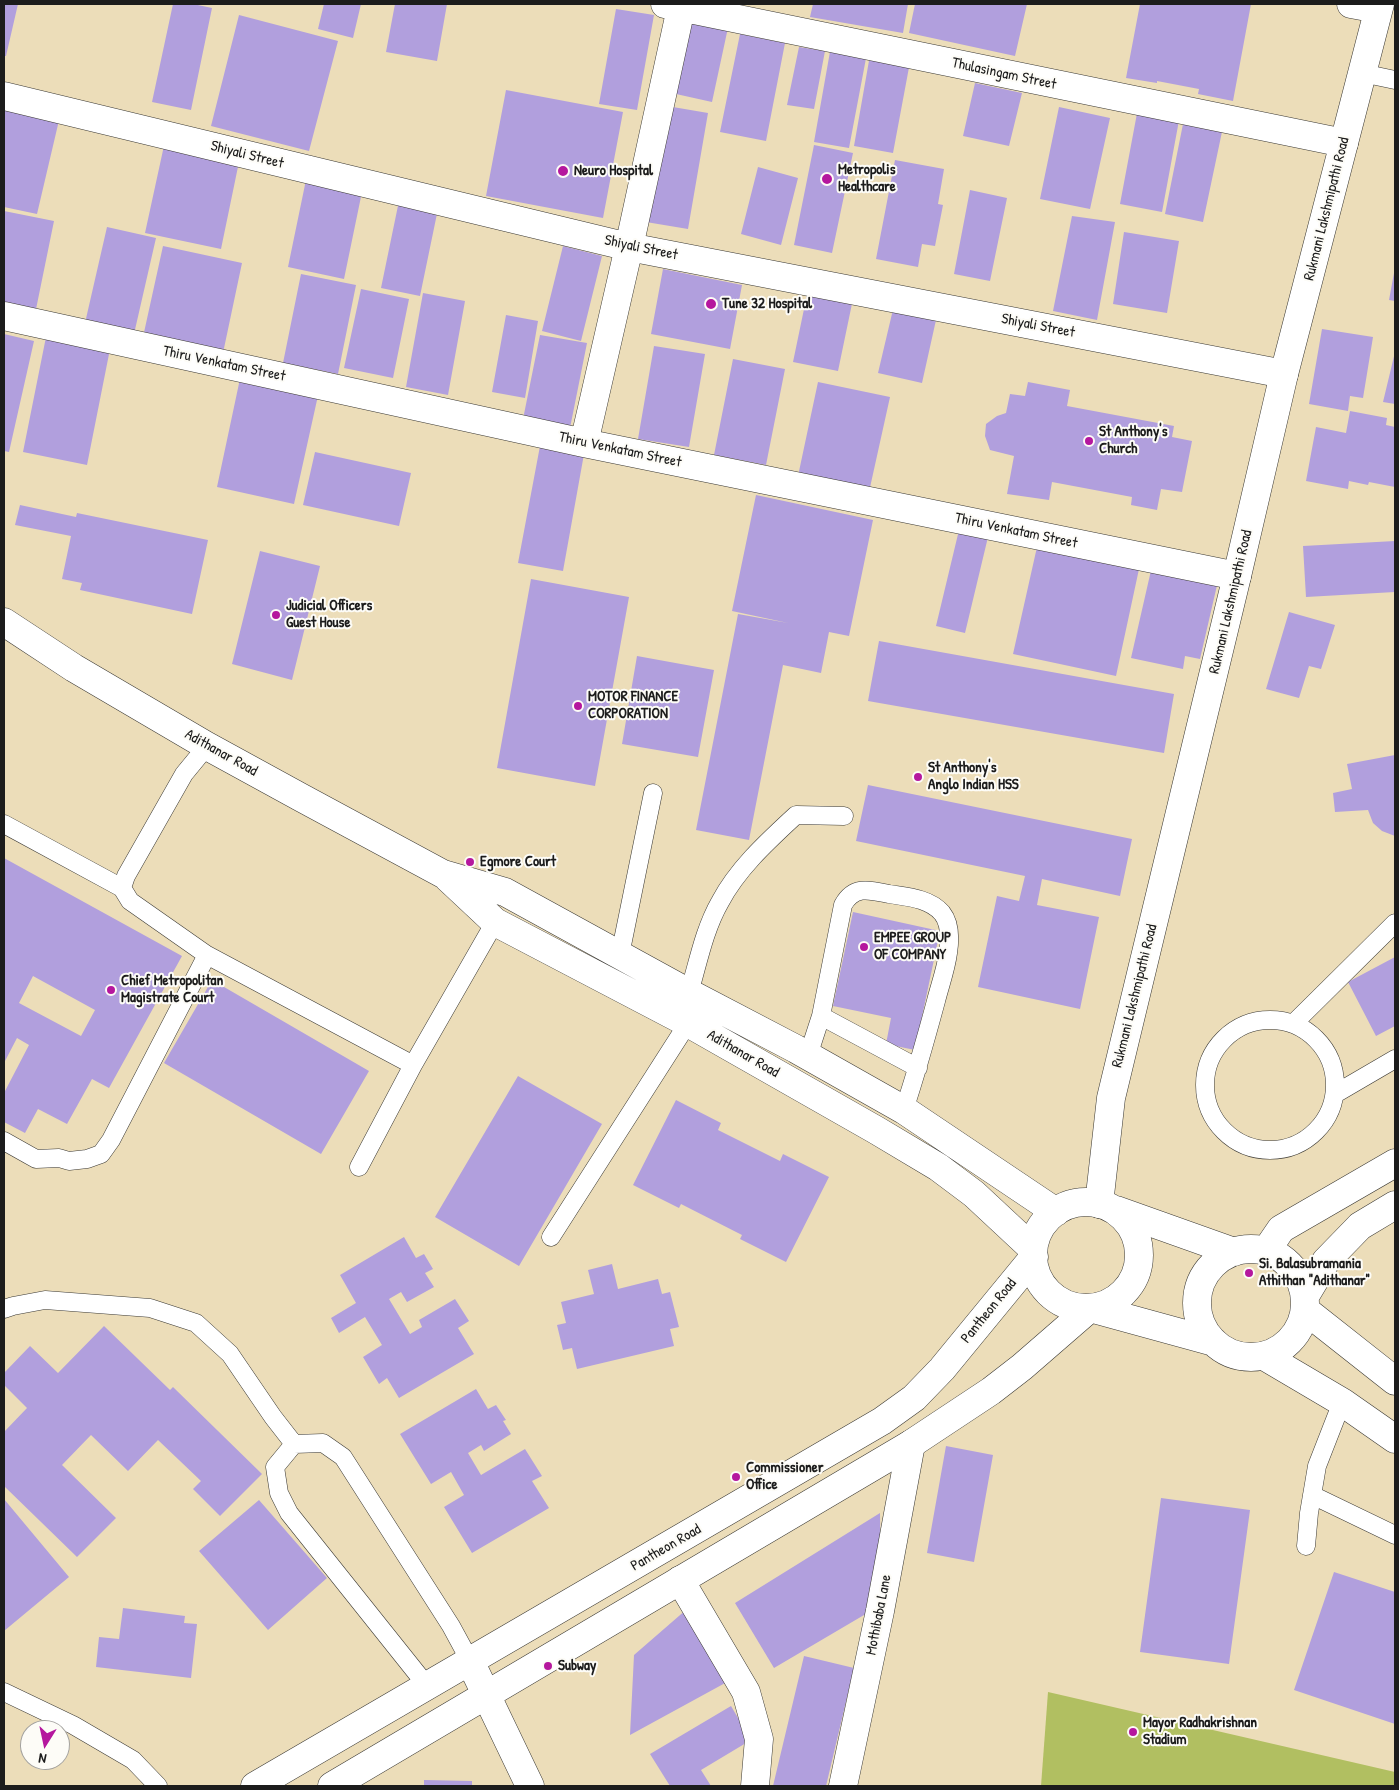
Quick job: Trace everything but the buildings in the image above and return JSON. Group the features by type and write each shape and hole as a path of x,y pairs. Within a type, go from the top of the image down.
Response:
{"street":[{"path":"1351,4 1379,7"},
{"path":"584,443 629,247 673,6"},
{"name":"Thulasingam Street","path":"673,6 1344,143"},
{"name":"Rukmani Lakshmipathi Road","path":"1104,1206 1111,1098 1284,374 1379,7"},
{"name":"Shiyali Street","path":"4,96 629,247 1284,374"},
{"name":"Thiru Venkatam Street","path":"4,316 584,443 1237,576"},
{"name":"Adithanar Road","path":"4,622 74,668 207,746 443,874 505,892 808,1056 904,1110 1056,1212"},
{"name":"Adithanar Road","path":"443,874 495,922 688,1023 938,1167 974,1194 1034,1253"},
{"path":"1266,1251 1281,1229 1395,1163"},
{"path":"1214,1342 1090,1308 1073,1306 1058,1300 1045,1288 1037,1274 1034,1253 1038,1234 1045,1222 1056,1212 1070,1205 1084,1202 1104,1206 1234,1252"},
{"path":"1395,1205 1360,1226 1326,1261 1305,1303 1301,1326 1292,1340 1279,1350 1264,1356 1246,1357 1228,1352 1214,1342 1205,1331 1199,1318 1197,1305 1198,1291 1203,1279 1211,1267 1221,1258 1234,1252 1250,1249 1266,1251 1281,1257 1292,1268 1301,1281 1305,1303 1395,1381"},
{"path":"332,1786 911,1444 991,1391 1022,1367 1090,1308 1107,1304 1122,1295 1133,1281 1138,1264 1139,1247 1133,1230 1122,1216 1104,1206"},
{"name":"Pantheon Road","path":"255,1786 882,1421 914,1398 942,1369 1034,1253"},
{"path":"1264,1356 1342,1402 1395,1439"},
{"name":"Mothibaba Lane","path":"843,1786 880,1610 911,1444"},
{"path":"680,1580 746,1692 759,1739 756,1786"},
{"path":"470,1661 530,1786"}],"lane":[{"path":"1362,73 1395,80"},
{"path":"122,888 126,876 184,774 207,746"},
{"path":"620,955 653,793"},
{"path":"689,993 701,947 719,903 732,882 763,845 796,815 844,816"},
{"path":"4,824 122,888 130,901 207,955 413,1065"},
{"path":"808,1056 821,1016 843,905 848,896 859,890 872,890 924,900 943,914 949,929 948,954 918,1068 904,1110"},
{"path":"359,1167 413,1065 495,922"},
{"path":"1293,1024 1395,923"},
{"path":"4,1141 36,1159 59,1158 69,1161 87,1159 101,1154 111,1140 207,955"},
{"path":"821,1016 918,1068"},
{"path":"1272,1019 1293,1024 1312,1035 1327,1052 1334,1072 1335,1094 1328,1114 1316,1131 1299,1143 1279,1149 1257,1149 1238,1142 1221,1128 1210,1111 1204,1090 1206,1069 1215,1048 1230,1032 1250,1022 1272,1019"},
{"path":"551,1237 688,1023"},
{"path":"1335,1094 1395,1059"},
{"path":"4,1309 37,1301 55,1300 150,1308 196,1323 230,1354 294,1444"},
{"path":"1306,1546 1312,1495 1318,1466 1342,1402"},
{"path":"427,1686 290,1513 278,1493 275,1468 294,1444 323,1443 343,1457 451,1626 470,1661"},
{"path":"1312,1495 1395,1535"},
{"path":"4,1692 73,1726 134,1760 158,1786"}],"green space":[{"name":"Mayor Radhakrishnan Stadium","path":"1048,1692 1395,1772 1395,1786 1041,1786"}],"place":[{"name":"Neuro Hospital","path":"563,171"},
{"name":"Metropolis Healthcare","path":"827,179"},
{"name":"Tune 32 Hospital","path":"711,304"},
{"name":"St Anthony's Church","path":"1089,441"},
{"name":"Judicial Officers Guest House","path":"276,615"},
{"name":"MOTOR FINANCE CORPORATION","path":"578,706"},
{"name":"St Anthony's Anglo Indian HSS","path":"918,777"},
{"name":"Egmore Court","path":"470,862"},
{"name":"EMPEE GROUP OF COMPANY","path":"864,947"},
{"name":"Chief Metropolitan Magistrate Court","path":"111,990"},
{"name":"Si. Balasubramania Athithan \"Adithanar\"","path":"1249,1273"},
{"name":"Commissioner Office","path":"736,1477"},
{"name":"Subway","path":"548,1666"},
{"name":"Mayor Radhakrishnan Stadium","path":"1133,1732"}]}
